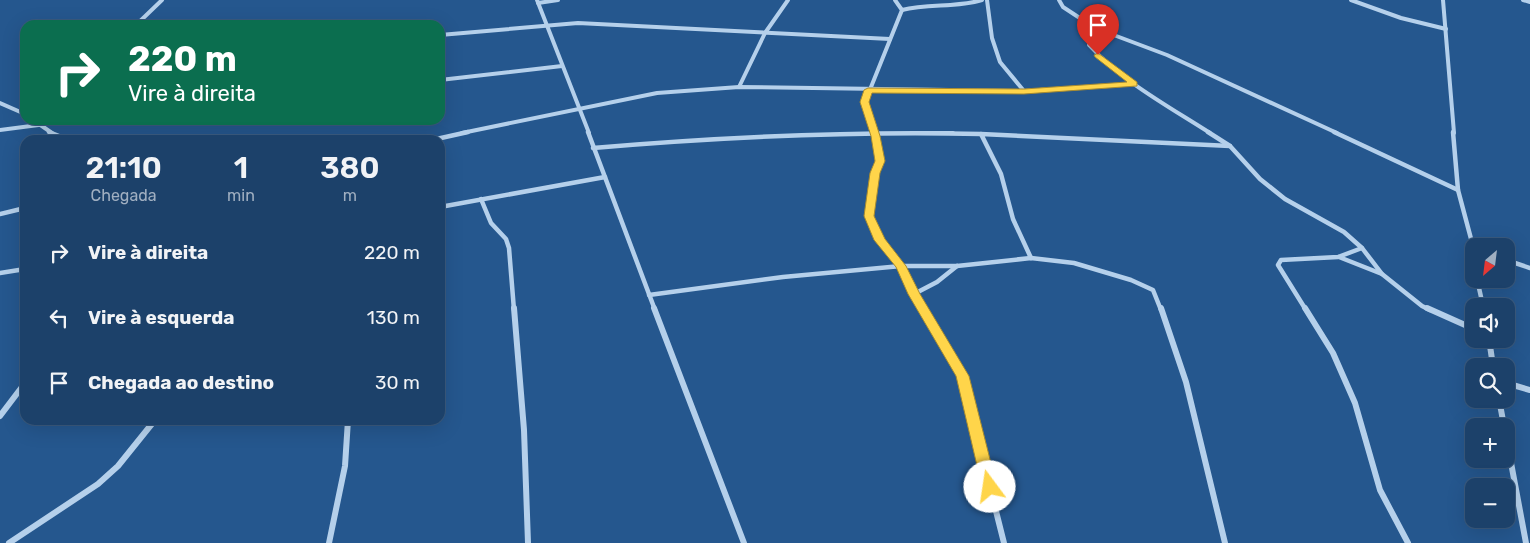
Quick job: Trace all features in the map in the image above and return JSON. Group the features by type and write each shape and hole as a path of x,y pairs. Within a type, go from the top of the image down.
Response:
{"street":[{"path":"141,20 162,0"},
{"path":"558,0 537,1 562,66 581,107 593,148 744,543"},
{"path":"738,87 766,33 788,0"},
{"path":"895,0 902,10"},
{"path":"982,0 966,6 924,2 913,4 902,10 868,90 865,106 875,136 880,161 875,173 869,216 880,240 901,266 914,294 962,376 1004,543"},
{"path":"987,0 992,38 1000,62 1024,92"},
{"path":"1059,0 1063,7 1095,28 1167,55 1230,83 1458,190"},
{"path":"1351,0 1401,18 1446,29"},
{"path":"1443,0 1458,190 1470,238"},
{"path":"1523,0 1530,2"},
{"path":"445,35 578,23 890,39"},
{"path":"1095,28 1089,44 1105,62 1134,84 1230,146 1260,179 1285,199 1344,232 1362,248 1382,274 1422,306 1465,326"},
{"path":"445,79 562,66"},
{"path":"445,137 581,107 657,93 738,87 1024,92 1134,84"},
{"path":"0,103 20,112"},
{"path":"0,130 24,125"},
{"path":"42,125 54,135"},
{"path":"593,148 694,139 792,135 875,136 942,133 1230,146"},
{"path":"981,134 1001,174 1013,219 1031,258"},
{"path":"445,206 604,177"},
{"path":"480,199 491,224 506,239 509,248 524,430 528,543"},
{"path":"0,214 20,209"},
{"path":"1362,248 1338,257 1281,260 1278,265 1336,362 1356,403 1380,490 1408,543"},
{"path":"1338,257 1382,274"},
{"path":"649,295 783,277 901,266 957,266 1031,258 1074,262 1131,280 1153,290 1168,322 1225,543"},
{"path":"1515,263 1530,268"},
{"path":"914,294 937,282 957,266"},
{"path":"0,273 20,270"},
{"path":"1515,386 1530,390"},
{"path":"0,416 20,390"},
{"path":"9,543 98,484 118,466 150,425"},
{"path":"329,543 345,466 348,425"},
{"path":"1512,468 1526,543"}],"route":[{"path":"990,487 962,376 914,294 901,266 880,240 869,216 875,173 880,161 865,102 868,90 1024,92 1134,84 1098,55"}]}
